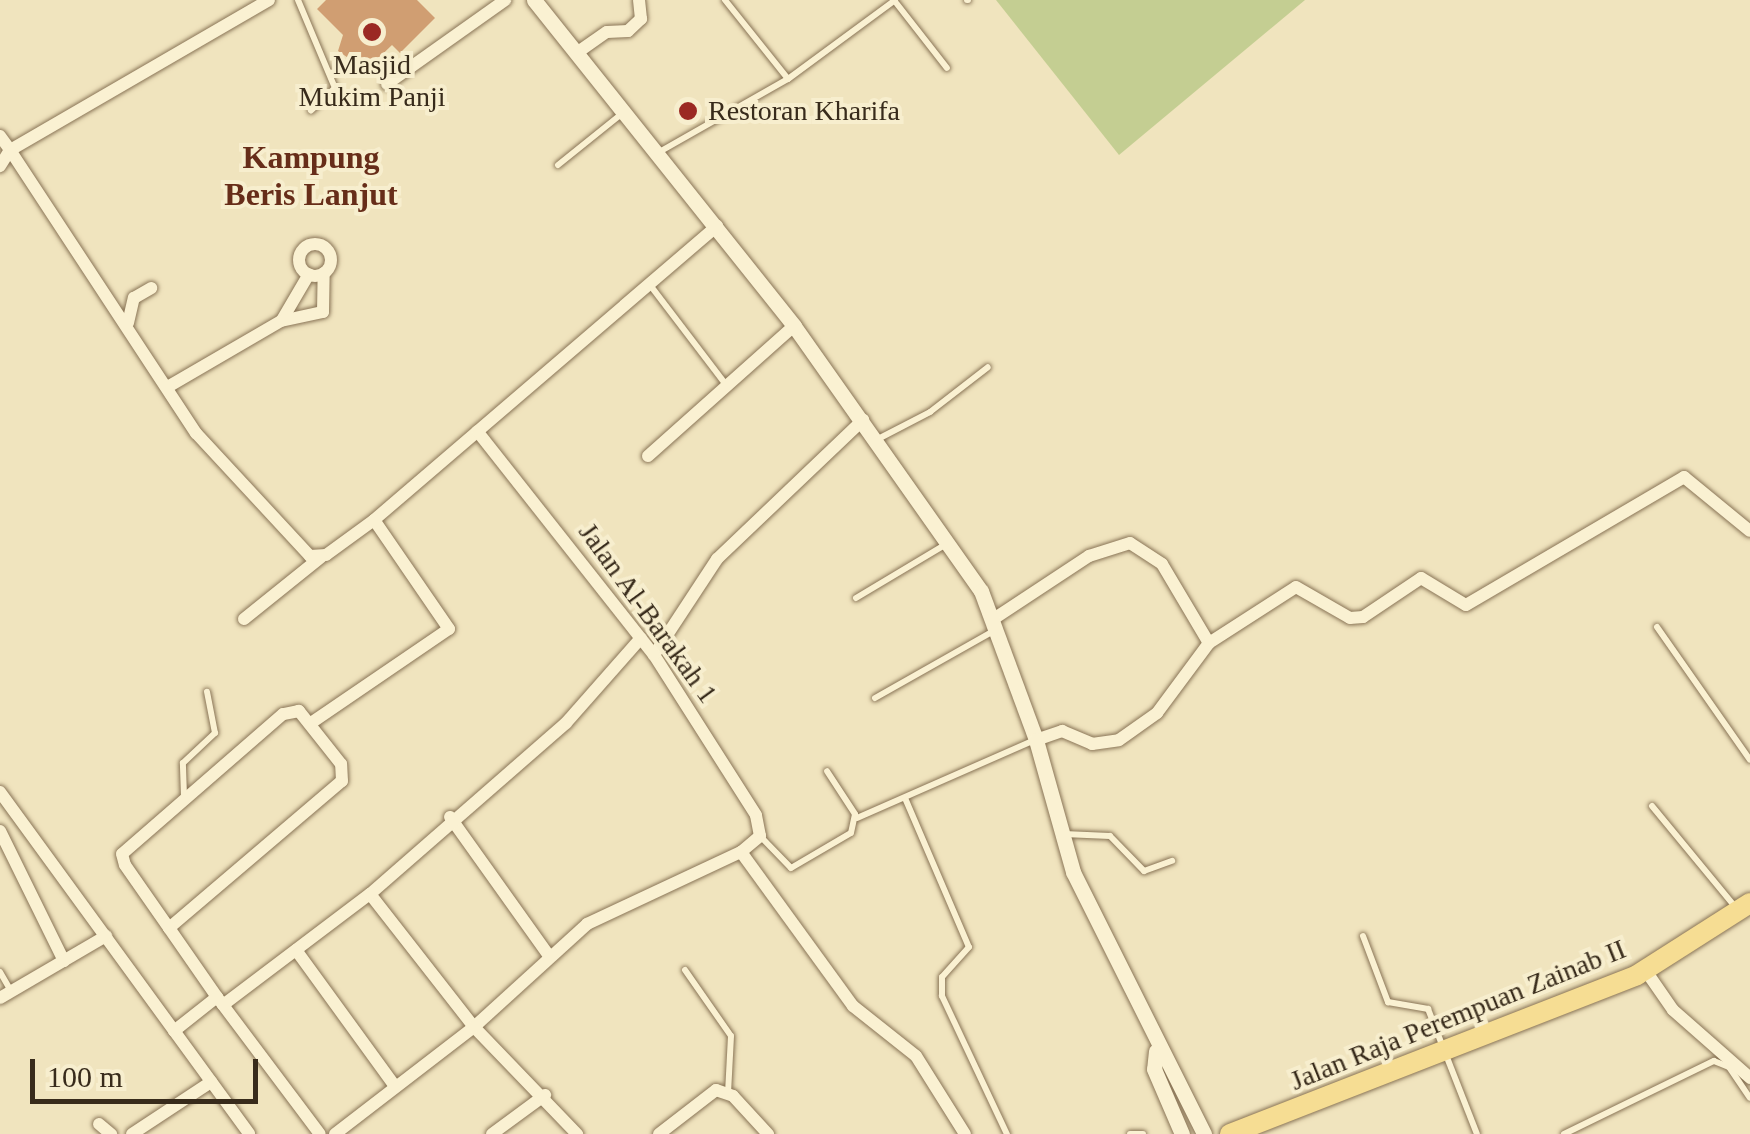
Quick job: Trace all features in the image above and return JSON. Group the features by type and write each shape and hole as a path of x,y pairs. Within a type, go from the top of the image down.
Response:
{"main road":[{"name":"Jalan Raja Perempuan Zainab II","path":"1230,1134 1445,1053 1646,971 1744,907"}],"street":[{"path":"0,166 10,150 269,0"},
{"path":"387,84 506,0"},
{"path":"534,0 661,151 794,326 949,542 997,623 1092,920 1156,1051 1170,1062 1204,1134"},
{"path":"578,52 607,32 628,31 640,19 640,0"},
{"path":"0,136 171,385 196,433 305,552 321,557"},
{"path":"244,619 374,520 717,226"},
{"path":"171,385 282,321 322,312 324,272 330,256 313,244 299,260 309,274"},
{"path":"309,274 324,272"},
{"path":"282,321 309,274"},
{"path":"128,323 134,298 151,288"},
{"path":"648,456 794,326"},
{"path":"654,655 717,558 863,420"},
{"name":"Jalan Al-Barakah 1","path":"477,431 654,655 756,815 760,836"},
{"path":"1036,740 1062,731 1092,744 1119,740 1157,713 1209,643 1296,587 1350,618 1363,618 1421,578 1466,604 1684,477 1750,531"},
{"path":"311,723 449,629 374,520"},
{"path":"997,623 1089,556 1141,545 1162,564 1209,643"},
{"path":"174,1031 296,950 370,894 450,818 566,723 641,638"},
{"path":"169,928 342,781 341,764 311,723 288,711 184,796 122,854 169,928 220,1001 320,1134"},
{"path":"0,792 249,1134"},
{"path":"450,818 548,956"},
{"path":"0,831 64,961"},
{"path":"335,1134 474,1027 548,956 604,914 742,852 760,836"},
{"path":"742,852 853,1006 916,1056 965,1134"},
{"path":"370,894 474,1027 546,1095 577,1134"},
{"path":"6,995 106,936"},
{"path":"296,950 394,1085"},
{"path":"1646,971 1673,1010 1750,1078"},
{"path":"1156,1051 1154,1068 1182,1134"},
{"path":"132,1134 211,1082"},
{"path":"659,1134 704,1095 728,1092 768,1134"},
{"path":"492,1134 546,1095"},
{"path":"99,1124 111,1134"}],"lane":[{"path":"298,0 335,88 310,110"},
{"path":"725,0 788,80"},
{"path":"661,151 788,80 896,2 946,68"},
{"path":"558,164 627,110"},
{"path":"649,284 728,386"},
{"path":"876,439 930,412 988,367"},
{"path":"856,598 949,542"},
{"path":"875,698 997,623"},
{"path":"1657,627 1750,760"},
{"path":"184,796 184,762 215,733 206,692"},
{"path":"760,836 791,868 851,833 857,818 1036,740"},
{"path":"827,771 857,818"},
{"path":"904,798 969,946 940,990 1006,1134"},
{"path":"1652,806 1744,907"},
{"path":"1062,834 1110,836 1144,871 1172,860"},
{"path":"1363,936 1388,1002 1428,1009 1476,1134"},
{"path":"686,970 731,1036 728,1092"},
{"path":"0,972 6,995"},
{"path":"1564,1134 1714,1061 1750,1098"},
{"path":"1130,1134 1143,1134"}],"green space":[{"path":"996,0 1305,0 1119,155"}],"building":[{"name":"Masjid Mukim Panji","path":"326,0 417,0 435,18 400,53 392,45 366,70 338,51 343,35 317,9"}],"place":[{"name":"Masjid Mukim Panji","path":"372,32"},
{"name":"Restoran Kharifa","path":"688,111"}],"district":[{"name":"Kampung Beris Lanjut","path":"311,176"}]}
